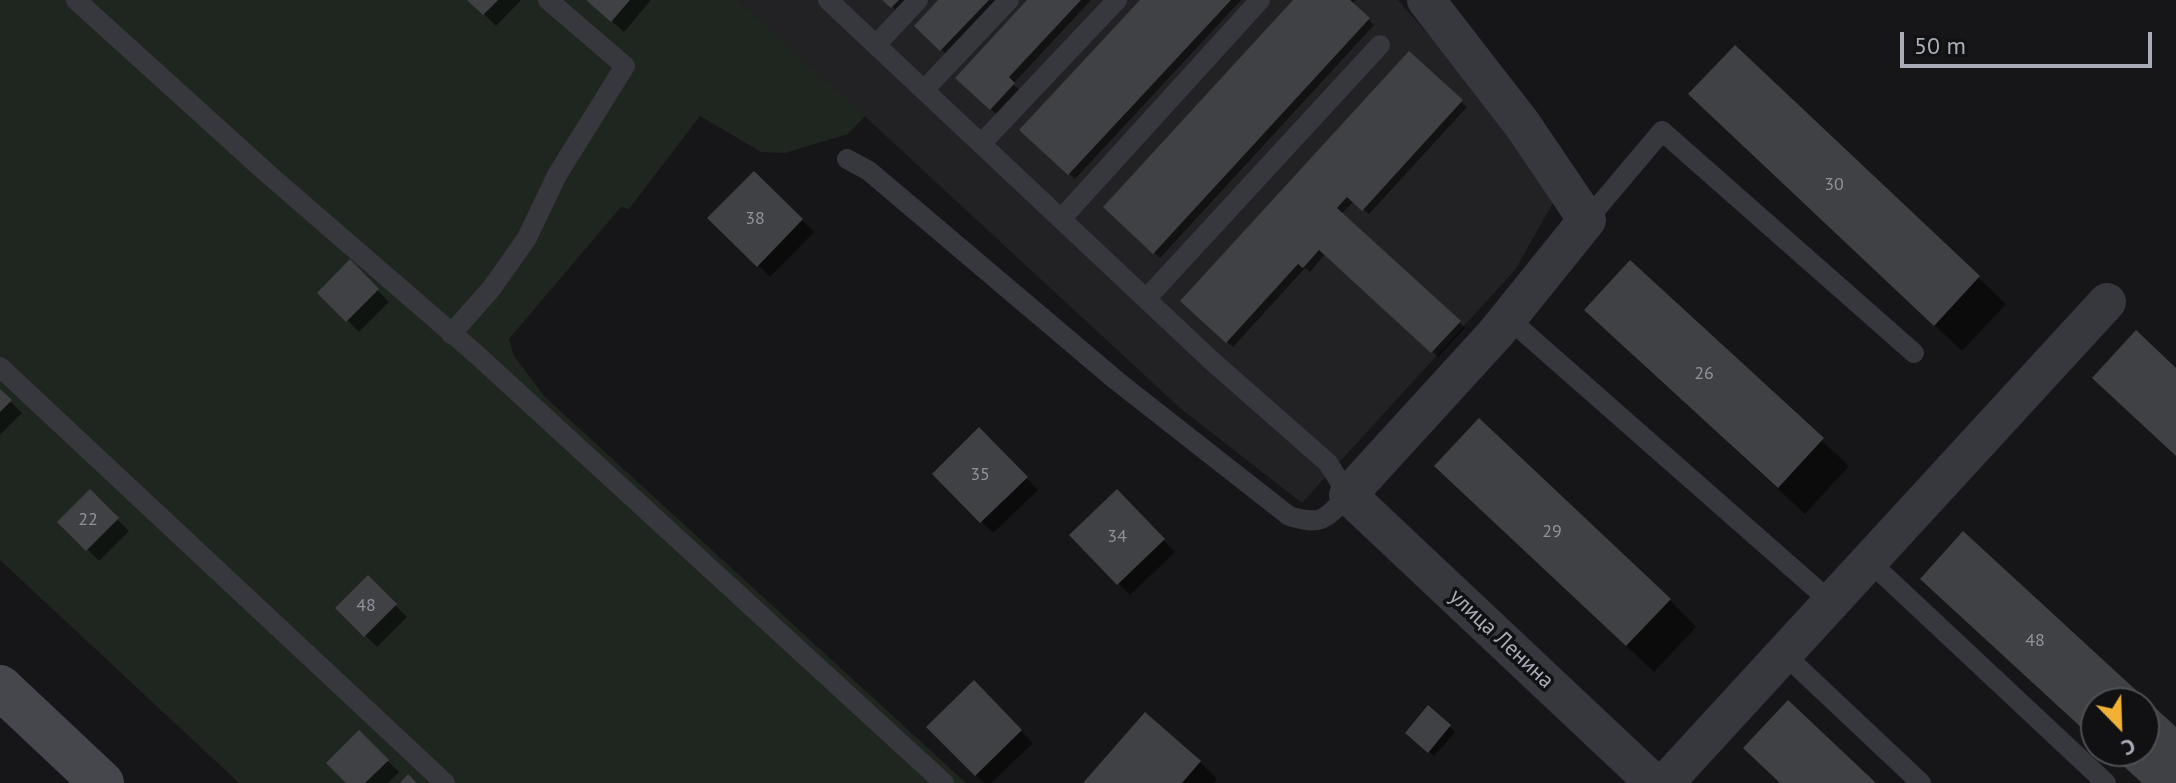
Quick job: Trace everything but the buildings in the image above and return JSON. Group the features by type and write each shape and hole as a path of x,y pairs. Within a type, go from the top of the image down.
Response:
{"street":[{"path":"1348,495 1508,318 1587,220 1522,124 1426,0"},
{"path":"1665,783 2107,302"},
{"name":"улица Ленина","path":"1348,495 1654,783"},
{"path":"0,687 102,783"}],"lane":[{"path":"76,0 451,334 944,783"},
{"path":"451,334 491,289 527,238 557,175 625,66 548,0"},
{"path":"828,0 1146,299 1328,463 1348,495 1326,519 1310,522 1289,516 1117,381 869,171 847,159"},
{"path":"876,45 918,0"},
{"path":"924,90 1009,0"},
{"path":"981,144 1117,0"},
{"path":"1061,219 1260,0"},
{"path":"1146,299 1380,45"},
{"path":"1587,220 1662,131 1914,353"},
{"path":"1508,318 1831,602"},
{"path":"0,367 445,783"},
{"path":"1869,561 2106,783"},
{"path":"1784,654 1921,783"}],"shaded area":[{"path":"0,0 739,0 865,116 848,134 785,153 761,152 700,116 629,209 621,207 509,339 514,356 545,397 966,783 239,783 0,560"},
{"path":"739,0 1398,0 1455,65 1558,194 1515,270 1302,503 1180,408"}]}
